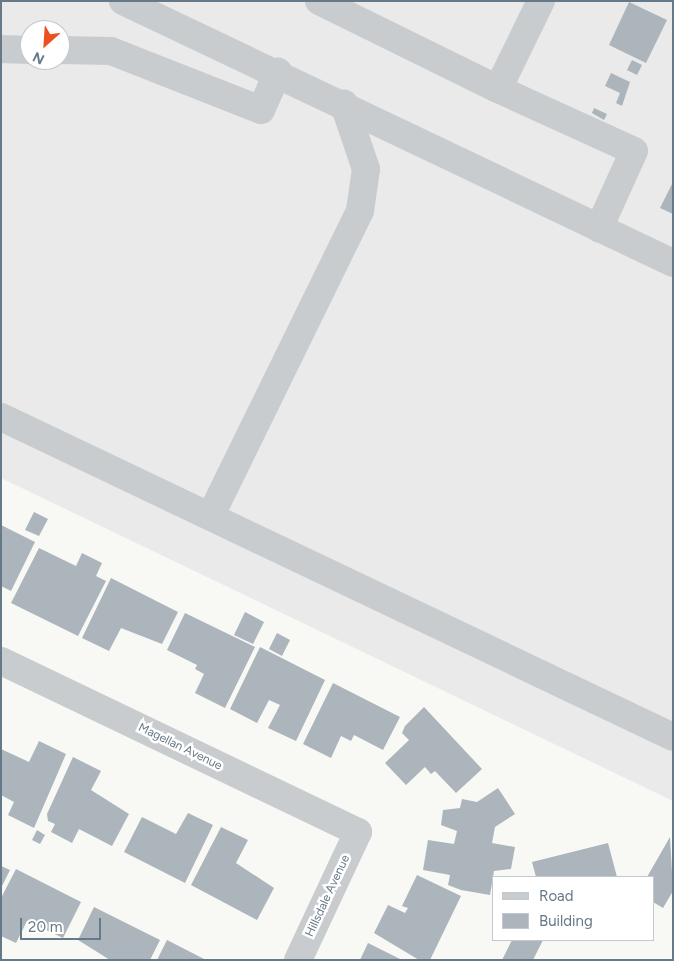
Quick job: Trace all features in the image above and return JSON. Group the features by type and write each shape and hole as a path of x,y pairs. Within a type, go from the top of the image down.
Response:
{"street":[{"path":"123,1 278,72 673,263"},
{"path":"319,1 498,90 634,151 599,228"},
{"path":"498,90 541,1"},
{"path":"1,49 20,50"},
{"path":"70,50 111,51 261,110 278,72"},
{"path":"210,516 360,211 366,170 344,104"},
{"path":"1,417 673,737"},
{"name":"Magellan Avenue","path":"1,661 358,832"},
{"name":"Hillsdale Avenue","path":"298,960 358,832"}],"shaded area":[{"path":"1,1 673,1 673,801 1,478"}],"building":[{"path":"629,2 667,20 646,63 609,45"},
{"path":"632,60 642,65 637,75 627,70"},
{"path":"611,73 630,82 622,106 616,103 620,93 605,86"},
{"path":"594,108 607,114 604,120 592,113"},
{"path":"673,182 673,214 660,208"},
{"path":"34,512 48,519 39,536 25,530"},
{"path":"1,525 35,542 11,591 1,586"},
{"path":"39,548 76,566 82,553 102,563 96,576 106,581 78,636 11,603"},
{"path":"111,578 178,612 162,644 121,628 109,651 82,638"},
{"path":"245,612 264,622 253,644 234,635"},
{"path":"185,613 255,647 225,708 195,693 204,674 195,669 197,665 167,650"},
{"path":"277,633 290,640 282,656 269,649"},
{"path":"260,647 325,680 296,741 268,728 280,705 269,700 257,723 230,709"},
{"path":"333,683 400,717 383,750 354,735 351,741 341,736 331,758 303,744"},
{"path":"424,707 482,769 456,793 435,771 431,774 425,767 406,785 385,763 409,740 402,733 405,726"},
{"path":"39,741 66,754 34,828 8,815 14,802 1,795 1,749 29,762"},
{"path":"73,757 101,771 91,790 129,814 112,846 79,829 72,843 51,832 55,824 48,821 47,814"},
{"path":"498,788 515,814 495,827 492,843 515,847 511,869 494,871 490,895 461,890 448,885 450,875 423,870 428,840 454,844 457,831 441,825 443,810 460,808 462,799 477,802"},
{"path":"188,813 213,825 185,883 124,852 142,817 176,834"},
{"path":"221,827 248,840 236,863 274,888 257,920 191,885"},
{"path":"37,830 45,835 40,844 32,840"},
{"path":"670,837 673,891 663,908 654,903 654,876 648,876"},
{"path":"608,843 617,876 536,876 532,862"},
{"path":"1,866 10,870 1,888"},
{"path":"16,869 81,902 63,938 27,921 16,943 1,936 1,898"},
{"path":"417,875 461,896 430,960 419,960 374,933 388,905 405,913 408,908 402,906"},
{"path":"94,907 160,940 150,960 110,960 78,940"},
{"path":"167,940 206,960 157,960"},
{"path":"512,941 542,941 533,960 502,960"},
{"path":"368,943 402,960 360,960"}]}
